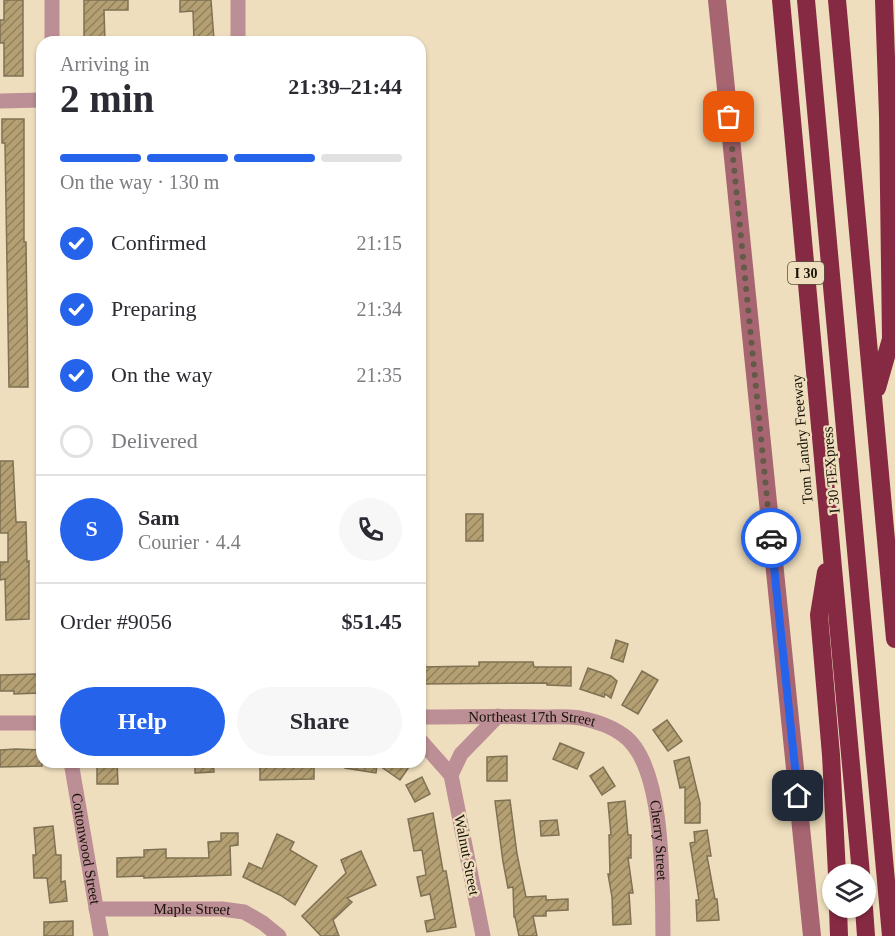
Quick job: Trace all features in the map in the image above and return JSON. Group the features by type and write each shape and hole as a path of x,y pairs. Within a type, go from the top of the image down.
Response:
{"highway":[{"name":"Tom Landry Freeway","path":"781,0 860,864"},
{"name":"I 30 TEXpress","path":"806,0 891,936"},
{"path":"837,0 895,639"},
{"path":"874,399 891,339 884,0"},
{"path":"830,546 819,615 831,754 836,864"},
{"path":"838,918 839,936"},
{"path":"865,918 866,936"}],"main road":[{"path":"717,0 812,936"}],"street":[{"path":"52,0 52,36"},
{"path":"238,0 238,36"},
{"path":"0,101 36,100"},
{"path":"426,747 451,775 461,754 498,716"},
{"name":"Northeast 17th Street","path":"426,717 580,718 606,725 624,735 636,748"},
{"path":"0,723 36,723"},
{"name":"Cherry Street","path":"636,748 648,774 656,801 663,936"},
{"name":"Cottonwood Street","path":"72,768 101,936"},
{"name":"Walnut Street","path":"451,775 483,936"},
{"name":"Maple Street","path":"96,909 222,909 244,912 279,936"}],"building":[{"path":"4,0 23,0 23,76 4,76 4,43 0,43 0,20 4,20"},
{"path":"84,0 128,0 128,10 104,10 105,36 84,36"},
{"path":"180,0 211,0 214,36 194,36 193,11 180,12"},
{"path":"2,119 24,119 24,242 26,242 28,387 9,387 5,143 2,143"},
{"path":"0,461 13,461 16,522 26,522 29,619 6,620 5,579 0,580 0,562 8,562 8,533 0,533"},
{"path":"466,514 483,514 483,541 466,541"},
{"path":"616,640 628,644 623,662 611,658"},
{"path":"479,662 533,662 534,667 571,667 571,686 547,685 547,683 426,684 426,667 479,666"},
{"path":"588,668 611,676 617,681 611,698 605,694 604,697 580,689"},
{"path":"642,671 658,680 638,714 622,705"},
{"path":"36,674 36,693 14,694 14,691 0,691 0,675"},
{"path":"667,720 682,741 668,751 653,730"},
{"path":"560,743 584,753 577,769 553,759"},
{"path":"0,750 36,750 36,766 0,767"},
{"path":"507,756 507,781 487,781 487,757"},
{"path":"689,757 700,803 700,823 685,823 685,787 680,788 674,761"},
{"path":"603,767 615,786 602,795 590,776"},
{"path":"97,768 117,768 118,784 97,784"},
{"path":"195,768 214,768 214,772 195,773"},
{"path":"260,768 314,768 314,779 260,780"},
{"path":"345,768 377,768 376,773"},
{"path":"383,768 408,768 400,780"},
{"path":"422,777 430,794 415,802 406,785"},
{"path":"510,800 517,854 526,897 546,896 546,900 568,899 568,910 546,911 546,916 533,916 537,936 519,936 514,917 513,887 508,888 495,801"},
{"path":"625,801 628,835 631,835 631,858 628,858 633,893 629,893 631,924 613,925 608,874 610,874 609,835 611,835 608,803"},
{"path":"433,813 456,927 427,932 425,921 435,919 430,894 421,896 417,877 426,875 422,850 414,851 408,819"},
{"path":"557,820 559,835 541,836 540,821"},
{"path":"53,826 56,855 61,855 61,882 65,881 67,901 50,903 47,878 34,878 33,855 36,855 34,828"},
{"path":"707,830 711,856 707,856 715,899 717,899 719,920 697,921 696,900 699,900 690,843 695,842 694,832"},
{"path":"221,833 238,833 238,845 230,846 231,875 117,877 117,858 144,857 144,850 166,849 166,858 209,858 208,842 221,841"},
{"path":"277,834 294,842 290,850 317,866 295,905 243,877 249,863 262,869"},
{"path":"361,851 376,885 347,898 352,902 333,920 339,936 321,936 302,916 346,873 341,860"},
{"path":"73,921 73,936 44,936 44,922"}],"way so far":[{"path":"729,117 771,538"}],"route":[{"path":"771,538 798,796"}]}
